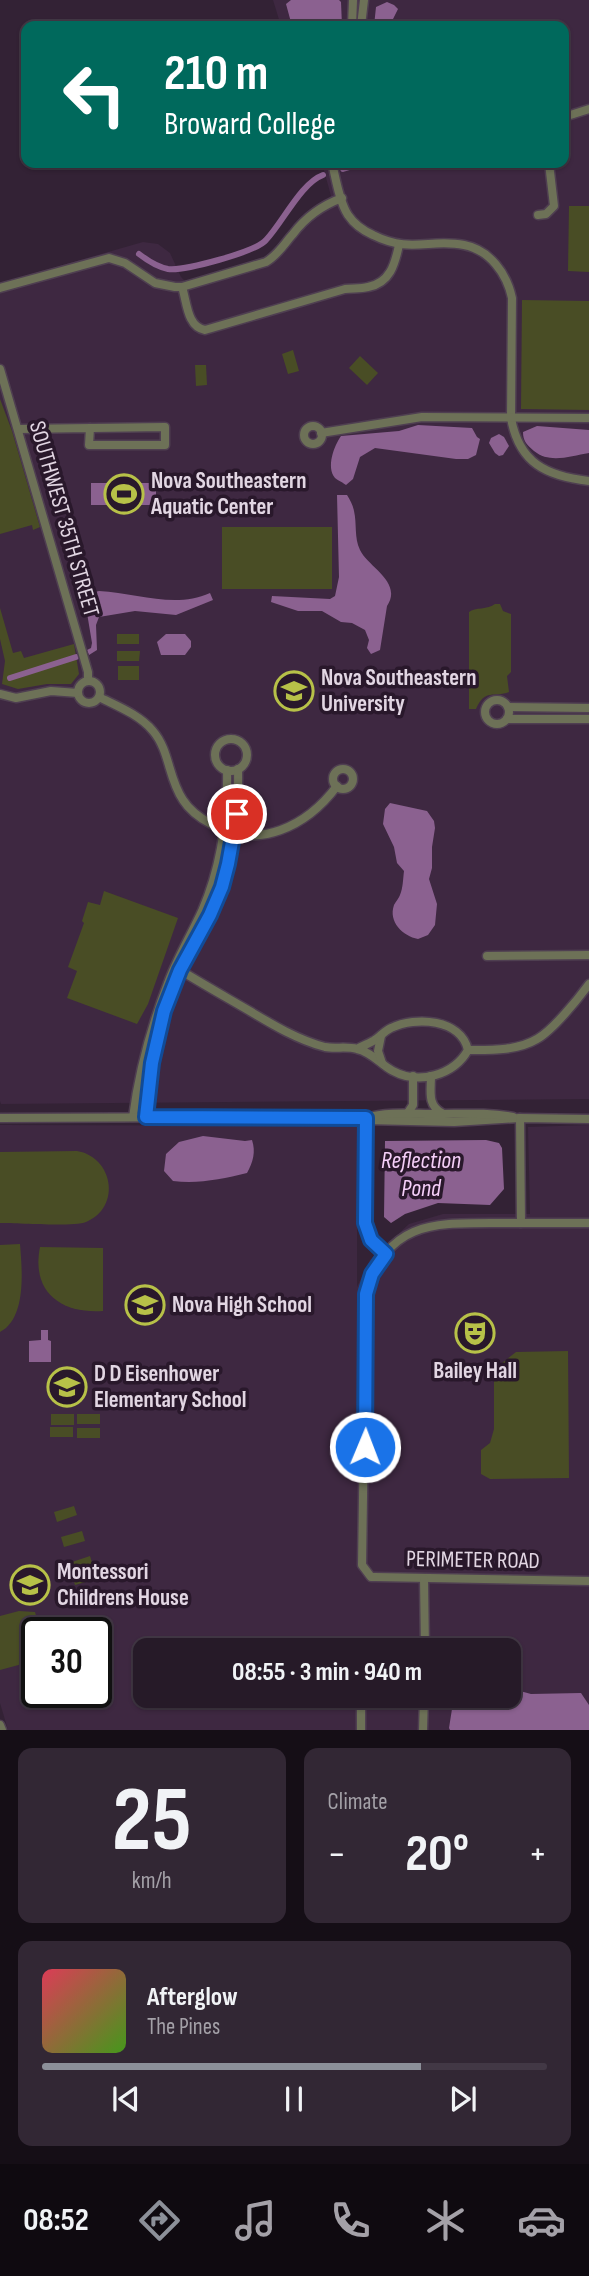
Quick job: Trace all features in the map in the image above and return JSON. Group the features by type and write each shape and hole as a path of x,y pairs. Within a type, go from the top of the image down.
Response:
{"street":[{"path":"352,21 353,0"},
{"path":"362,21 364,0"},
{"path":"569,115 589,109"},
{"path":"333,168 347,213 355,223 384,241 399,245 463,244 476,249 498,266 510,287 512,298 511,418 515,438 536,465 556,474 589,481"},
{"path":"538,215 546,214 554,205 550,168"},
{"path":"0,288 108,258 125,262 155,283 182,287 266,262 277,254 304,222 342,198"},
{"path":"182,287 193,324 198,329 205,330 342,289 376,285 392,270 399,245"},
{"name":"SOUTHWEST 35TH STREET","path":"0,369 89,681"},
{"path":"321,433 422,417 589,418"},
{"path":"19,429 105,426 165,427 165,446 89,445 90,428"},
{"path":"89,681 98,686 99,697 94,702 87,703 80,699 78,693 82,683 89,681"},
{"path":"0,694 16,698 51,691 78,693"},
{"path":"99,697 132,714 151,729 164,749 173,781 187,805 204,821 223,831 264,835 285,830 311,814 337,786"},
{"path":"589,708 508,707 502,702 494,701 488,705 485,713 494,723 507,719 589,719"},
{"path":"507,719 508,707"},
{"path":"230,739 243,745 247,754 245,763 238,769 227,770 219,764 216,751 221,743 230,739"},
{"path":"177,968 216,901 228,864 234,834 238,769"},
{"path":"133,1117 147,1062 177,968 204,905 217,864 223,831 227,770"},
{"path":"487,956 589,955"},
{"path":"177,968 305,1041 328,1048 357,1049 396,1073 413,1076 443,1073 461,1061 468,1050 466,1040 457,1031 441,1024 416,1022 389,1029 357,1049"},
{"path":"468,1050 520,1046 538,1039 578,999 589,984"},
{"path":"381,1036 378,1051 382,1063"},
{"path":"146,1117 147,1062"},
{"path":"407,1114 413,1105 413,1076"},
{"path":"431,1076 431,1103 436,1110 445,1114"},
{"path":"366,1118 379,1114 497,1114 520,1118"},
{"path":"0,1118 366,1118 379,1121 454,1122 520,1118 589,1119"},
{"path":"366,1118 365,1223 371,1240 386,1254 400,1240 431,1225 442,1223 589,1223"},
{"path":"520,1118 520,1223"},
{"name":"PERIMETER ROAD","path":"386,1254 372,1274 366,1294 362,1565 371,1577 589,1580"},
{"path":"424,1579 425,1638"},
{"path":"361,1708 361,1730"},
{"path":"423,1730 424,1708"},
{"path":"0,1725 2,1730"}],"shaded area":[{"name":"Nova Southeastern University","path":"273,0 589,0 589,1099 1,1104 0,1101 0,283 143,242 158,244 170,253 181,277 187,283 261,261 269,256 305,216 331,196 323,168 569,168 569,21 279,21"},
{"path":"0,1125 357,1126 357,1287 370,1260 409,1224 443,1214 530,1214 528,1127 589,1125 589,1730 8,1730 0,1703"}],"green space":[{"path":"569,206 589,206 589,272 568,271"},
{"path":"522,300 589,301 589,410 521,409"},
{"path":"293,350 299,371 288,374 282,354"},
{"path":"360,356 378,373 367,385 349,368"},
{"path":"195,365 206,365 207,385 196,386"},
{"path":"0,399 40,527 33,530 32,525 0,534"},
{"path":"222,527 332,527 332,589 222,589"},
{"path":"500,604 503,611 511,614 511,672 507,676 509,692 486,696 476,709 469,709 469,612"},
{"path":"0,608 13,653 21,651 24,658 74,644 79,674 71,684 47,684 18,689 2,684 5,661 0,639"},
{"path":"117,634 139,634 139,644 117,644"},
{"path":"117,651 140,651 139,661 117,661"},
{"path":"118,666 139,666 139,680 118,680"},
{"path":"104,891 178,918 148,1004 137,1024 67,998 77,971 68,967 84,923 82,921 88,902 100,905"},
{"path":"77,1151 89,1155 105,1172 108,1195 105,1205 97,1215 86,1222 58,1225 0,1223 0,1152"},
{"path":"20,1244 22,1279 19,1305 9,1325 0,1332 0,1245"},
{"path":"40,1247 103,1248 103,1311 74,1309 52,1297 40,1276"},
{"path":"568,1351 569,1478 490,1479 481,1474 481,1450 490,1443 494,1429 494,1369 516,1352"},
{"path":"51,1414 74,1414 74,1425 51,1425"},
{"path":"77,1414 100,1414 100,1424 77,1424"},
{"path":"50,1427 73,1427 73,1437 50,1437"},
{"path":"77,1428 100,1428 100,1438 77,1438"},
{"path":"74,1506 77,1515 57,1522 54,1512"},
{"path":"82,1531 85,1541 64,1547 61,1537"},
{"path":"90,1556 93,1566 72,1572 69,1563"},
{"path":"93,1569 96,1579 75,1585 72,1575"},
{"path":"19,1611 35,1612 36,1617 21,1617 21,1664 0,1670 0,1616"}],"water":[{"path":"291,0 339,0 342,21 291,21 286,4"},
{"path":"387,2 394,5 398,9 393,21 375,21 376,7"},
{"path":"418,425 472,428 480,439 476,455 468,459 456,459 375,448 360,457 353,479 346,485 332,473 331,463 341,436 399,431"},
{"path":"537,426 589,430 589,453 560,458 540,455 527,445 523,435 523,432"},
{"path":"499,434 509,446 503,455 499,456 489,443 491,438"},
{"name":"Nova Southeastern Aquatic Center","path":"91,483 156,483 156,505 91,505"},
{"path":"337,495 347,495 354,511 360,550 388,582 391,590 380,650 371,654 367,648 369,640 365,630 352,623 341,622 322,611 298,611 271,602 272,596 330,599 335,596 339,577"},
{"path":"99,591 170,600 197,598 210,593 213,600 176,615 135,611 99,617 96,625 97,650 89,655 87,650 92,643 85,601 91,593"},
{"path":"166,634 185,634 191,641 191,647 185,655 161,655 157,642"},
{"path":"390,803 427,811 434,821 429,879 437,904 435,925 428,935 418,939 402,931 393,917 394,905 402,889 404,871 397,863 394,847 383,824 385,809"},
{"path":"203,1136 252,1140 253,1157 247,1173 201,1181 173,1181 164,1171 166,1154 179,1142"},
{"name":"Reflection Pond","path":"486,1140 499,1143 502,1148 504,1189 490,1205 438,1203 405,1214 391,1223 384,1217 385,1141"},
{"path":"41,1330 48,1330 51,1362 29,1362 29,1341 41,1340"},
{"path":"521,1691 531,1694 581,1693 589,1705 589,1730 450,1730 452,1709 521,1708"}],"waterway":[{"path":"139,254 160,267 176,269 219,260 249,250 266,240 307,186 323,175"},
{"path":"10,678 76,657"}],"place":[{"name":"Nova Southeastern Aquatic Center","path":"124,494"},
{"name":"Nova Southeastern University","path":"294,691"},
{"name":"Nova High School","path":"145,1305"},
{"name":"Bailey Hall","path":"475,1333"},
{"name":"D D Eisenhower Elementary School","path":"67,1387"},
{"name":"Montessori Childrens House","path":"30,1585"}],"route":[{"path":"237,814 222,887 180,970 164,1011 152,1063 146,1117 366,1118 366,1230 376,1246 386,1254 372,1274 366,1294 365,1447"}]}
